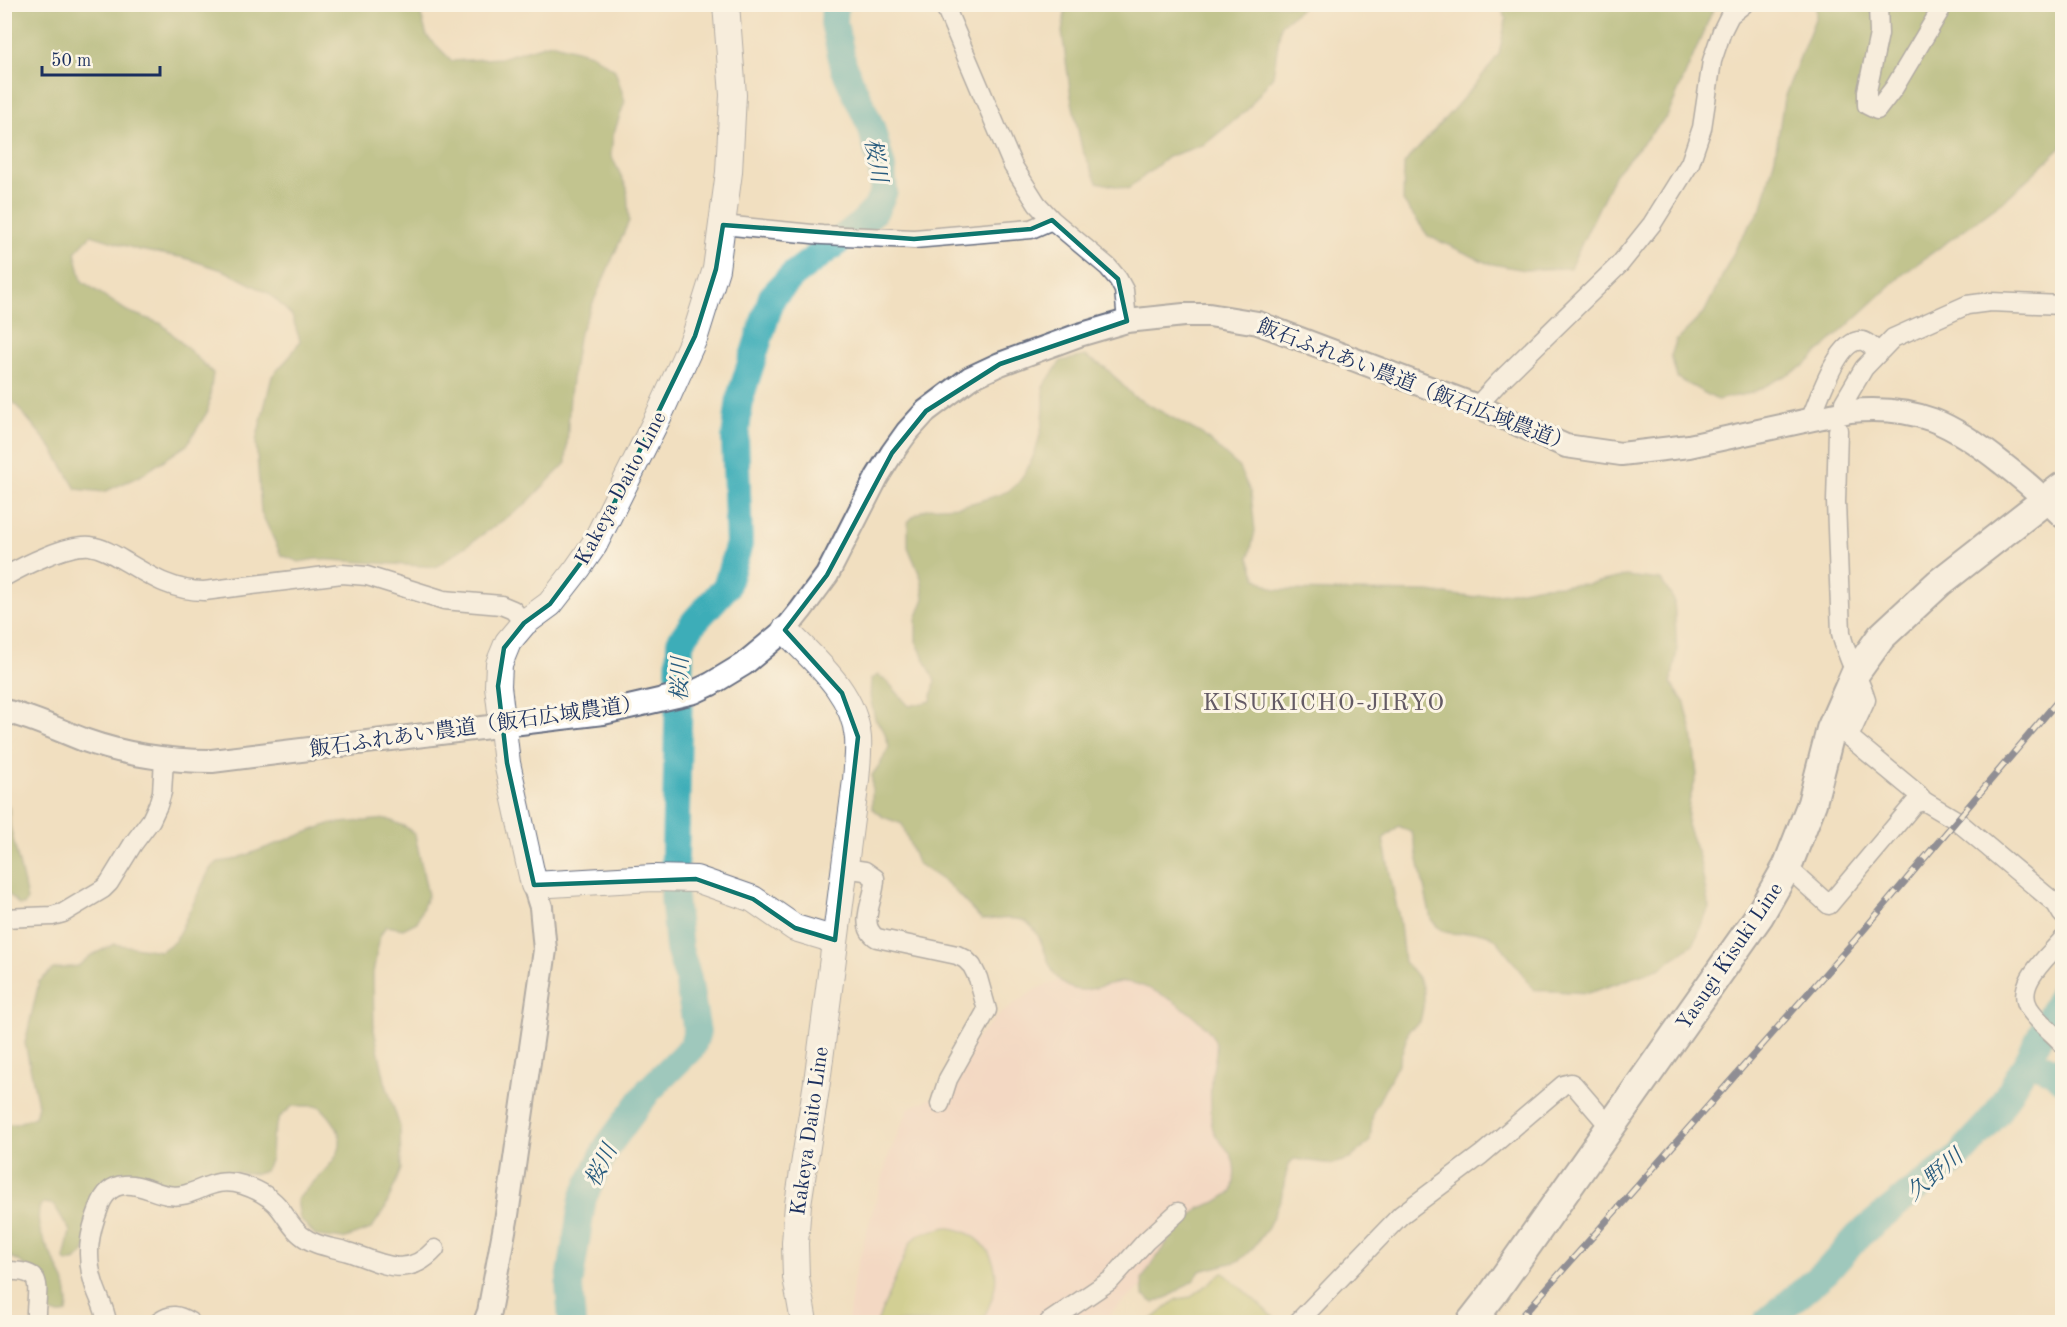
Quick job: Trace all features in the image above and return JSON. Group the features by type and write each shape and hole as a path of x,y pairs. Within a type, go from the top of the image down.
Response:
{"main road":[{"name":"Kakeya Daito Line","path":"534,885 507,763 498,686 499,664 508,642 524,623 549,604 594,546 695,336 716,269 729,172 733,94 726,4"},
{"name":"Yasugi Kisuki Line","path":"1471,1323 1759,916 1787,867 1812,803 1831,729 1856,672 1881,637 1939,583 2057,501"},
{"name":"Kakeya Daito Line","path":"785,630 830,677 842,693 855,722 858,737 856,780 845,868 798,1204 795,1243 796,1277 804,1323"},
{"path":"534,885 672,878 696,879 753,898 795,928 835,940"}],"street":[{"path":"944,4 1013,166 1037,204 1052,220 1108,267 1118,279 1124,290 1127,321"},
{"path":"1477,406 1498,382 1620,264 1652,224 1690,163 1702,128 1712,61 1722,31 1730,15 1744,4"},
{"path":"1878,4 1879,34 1867,105 1877,110 1894,88 1944,4"},
{"path":"723,225 862,238 914,239 1031,229 1052,220"},
{"path":"1844,402 1852,384 1878,352 1893,338 1966,304 1990,302 2062,304"},
{"name":"飯石ふれあい農道（飯石広域農道）","path":"4,711 117,751 164,760 212,761 603,713 694,692 727,676 785,630 827,575 892,453 926,411 970,378 1000,364 1060,341 1127,321 1209,315 1258,323 1477,406 1566,446 1621,454 1689,446 1811,418 1869,410 1897,411 1950,426 2057,501"},
{"path":"1811,418 1832,367 1847,347 1856,341 1866,342 1878,352"},
{"path":"1838,430 1836,502 1840,633 1843,646 1866,700 1849,737 1924,801 1956,820 2056,904 2062,914"},
{"path":"4,577 47,555 89,546 103,549 166,585 188,591 342,574 367,576 444,600 501,605 513,610 524,623"},
{"path":"4,918 52,916 63,913 103,890 110,883 133,844 151,820 162,792 164,760"},
{"path":"1787,867 1829,904 1914,804 1924,801"},
{"path":"845,868 866,871 875,878 876,886 867,920 867,926 872,935 957,955 972,966 978,978 987,1010 948,1079 940,1104"},
{"path":"485,1323 507,1215 544,960 544,928 534,885"},
{"path":"2062,940 2030,978 2025,996 2029,1008 2062,1043"},
{"path":"1298,1323 1401,1215 1481,1155 1563,1085 1574,1085 1610,1127"},
{"path":"107,1323 106,1312 92,1276 88,1241 106,1193 120,1186 135,1185 169,1195 188,1194 219,1182 241,1185 257,1190 271,1199 290,1223 308,1240 392,1267 416,1265 435,1249"},
{"path":"1049,1323 1111,1280 1146,1241 1178,1212"},
{"path":"4,1270 22,1270 30,1273 36,1280 38,1290 36,1323"},
{"path":"159,1323 167,1316 177,1316 190,1323"}],"highlighted area":[{"path":"1052,220 1118,279 1127,321 1000,364 926,411 892,453 827,575 785,630 842,693 858,737 835,940 795,928 753,899 696,879 534,885 507,763 498,686 504,648 524,623 550,604 594,545 695,336 716,269 723,225 914,239 1031,229"}],"shaded area":[{"path":"1130,953 1199,989 1264,1171 1195,1244 1111,1312 1104,1322 848,1322 854,1277 889,1155 909,1108 946,1092 965,1051 996,1017 1036,989"}],"green space":[{"path":"1066,4 1305,5 1281,25 1273,76 1247,110 1205,144 1168,157 1128,189 1097,182 1082,149 1071,97 1062,32"},
{"path":"4,5 418,5 427,36 452,61 500,58 551,43 591,54 615,70 625,101 613,136 611,155 627,188 629,221 578,337 570,395 566,463 525,505 436,567 316,559 299,562 281,555 261,512 256,441 272,376 300,341 292,316 270,294 225,271 185,258 139,250 91,235 75,252 82,281 127,311 162,324 213,373 208,411 187,445 140,476 104,492 76,489 52,448 5,392"},
{"path":"1500,5 1715,5 1668,115 1615,174 1570,268 1525,270 1487,263 1428,236 1403,201 1404,164 1475,85 1499,54 1506,19"},
{"path":"1816,5 2062,5 2062,147 2006,199 1902,275 1804,366 1752,393 1717,400 1677,378 1671,356 1676,341 1704,313 1740,240 1762,207 1775,156 1784,98 1816,16"},
{"path":"1085,356 1106,368 1133,396 1202,434 1238,466 1251,493 1255,531 1249,558 1257,579 1276,590 1428,592 1471,597 1542,586 1588,584 1626,576 1661,580 1674,600 1677,651 1671,683 1685,703 1692,732 1697,775 1689,802 1687,825 1699,857 1709,908 1694,943 1661,968 1589,993 1534,990 1494,938 1477,932 1453,934 1446,932 1431,919 1412,833 1399,826 1383,839 1400,923 1404,962 1421,982 1424,1003 1420,1022 1409,1030 1399,1062 1373,1112 1370,1141 1350,1159 1332,1164 1294,1159 1288,1165 1281,1199 1267,1229 1253,1248 1239,1261 1200,1271 1194,1280 1170,1296 1154,1303 1143,1296 1142,1279 1169,1239 1200,1208 1232,1192 1235,1172 1233,1162 1229,1152 1215,1133 1211,1117 1211,1085 1216,1044 1211,1034 1190,1013 1148,988 1124,982 1077,990 1061,982 1054,974 1042,943 1031,926 1018,919 982,920 948,884 917,863 902,824 883,817 872,808 872,775 889,747 884,731 875,719 870,697 871,679 878,675 883,678 909,706 931,701 935,681 916,641 916,619 924,598 921,578 908,547 908,522 919,512 925,510 969,504 1011,489 1027,469 1037,446 1043,417 1043,387 1061,361"},
{"path":"5,801 9,808 10,826 27,900 24,905 19,905 5,890"},
{"path":"387,819 406,827 415,835 428,895 417,922 403,929 386,926 380,936 373,973 374,1030 385,1081 400,1127 401,1169 385,1209 371,1229 343,1239 316,1236 300,1219 297,1200 328,1167 340,1146 339,1134 333,1121 319,1106 293,1106 280,1117 272,1137 271,1159 265,1171 257,1174 233,1172 198,1176 179,1185 136,1178 118,1181 83,1254 76,1260 68,1263 64,1259 70,1231 54,1205 44,1203 40,1206 38,1220 41,1232 65,1283 68,1297 67,1313 50,1312 40,1300 25,1266 9,1256 5,1237 4,1124 15,1124 35,1117 38,1105 25,1043 39,982 53,969 78,966 90,956 114,944 161,951 175,941 210,869 218,862 233,860 329,824"},
{"path":"946,1227 976,1238 992,1258 996,1283 982,1322 877,1322 910,1243 920,1234"},
{"path":"1223,1272 1279,1322 1149,1322 1177,1299 1191,1297"}],"waterway":[{"name":"桜川","path":"572,1322 569,1286 583,1198 607,1147 649,1090 692,1047 697,1032 688,978 679,949 674,897 680,642 695,621 726,587 739,544 735,439 740,398 772,297 793,275 861,224 876,209 884,191 882,167 871,127 844,68 834,23 835,4"},
{"name":"久野川","path":"1766,1322 1827,1271 1858,1236 1909,1194 1957,1159 1997,1113 2028,1060 2062,993"},
{"path":"2028,1060 2055,1072 2062,1079"}],"railway":[{"path":"1517,1322 1856,939 2062,696"}],"district":[{"name":"KISUKICHO-JIRYO","path":"1324,702"}]}
